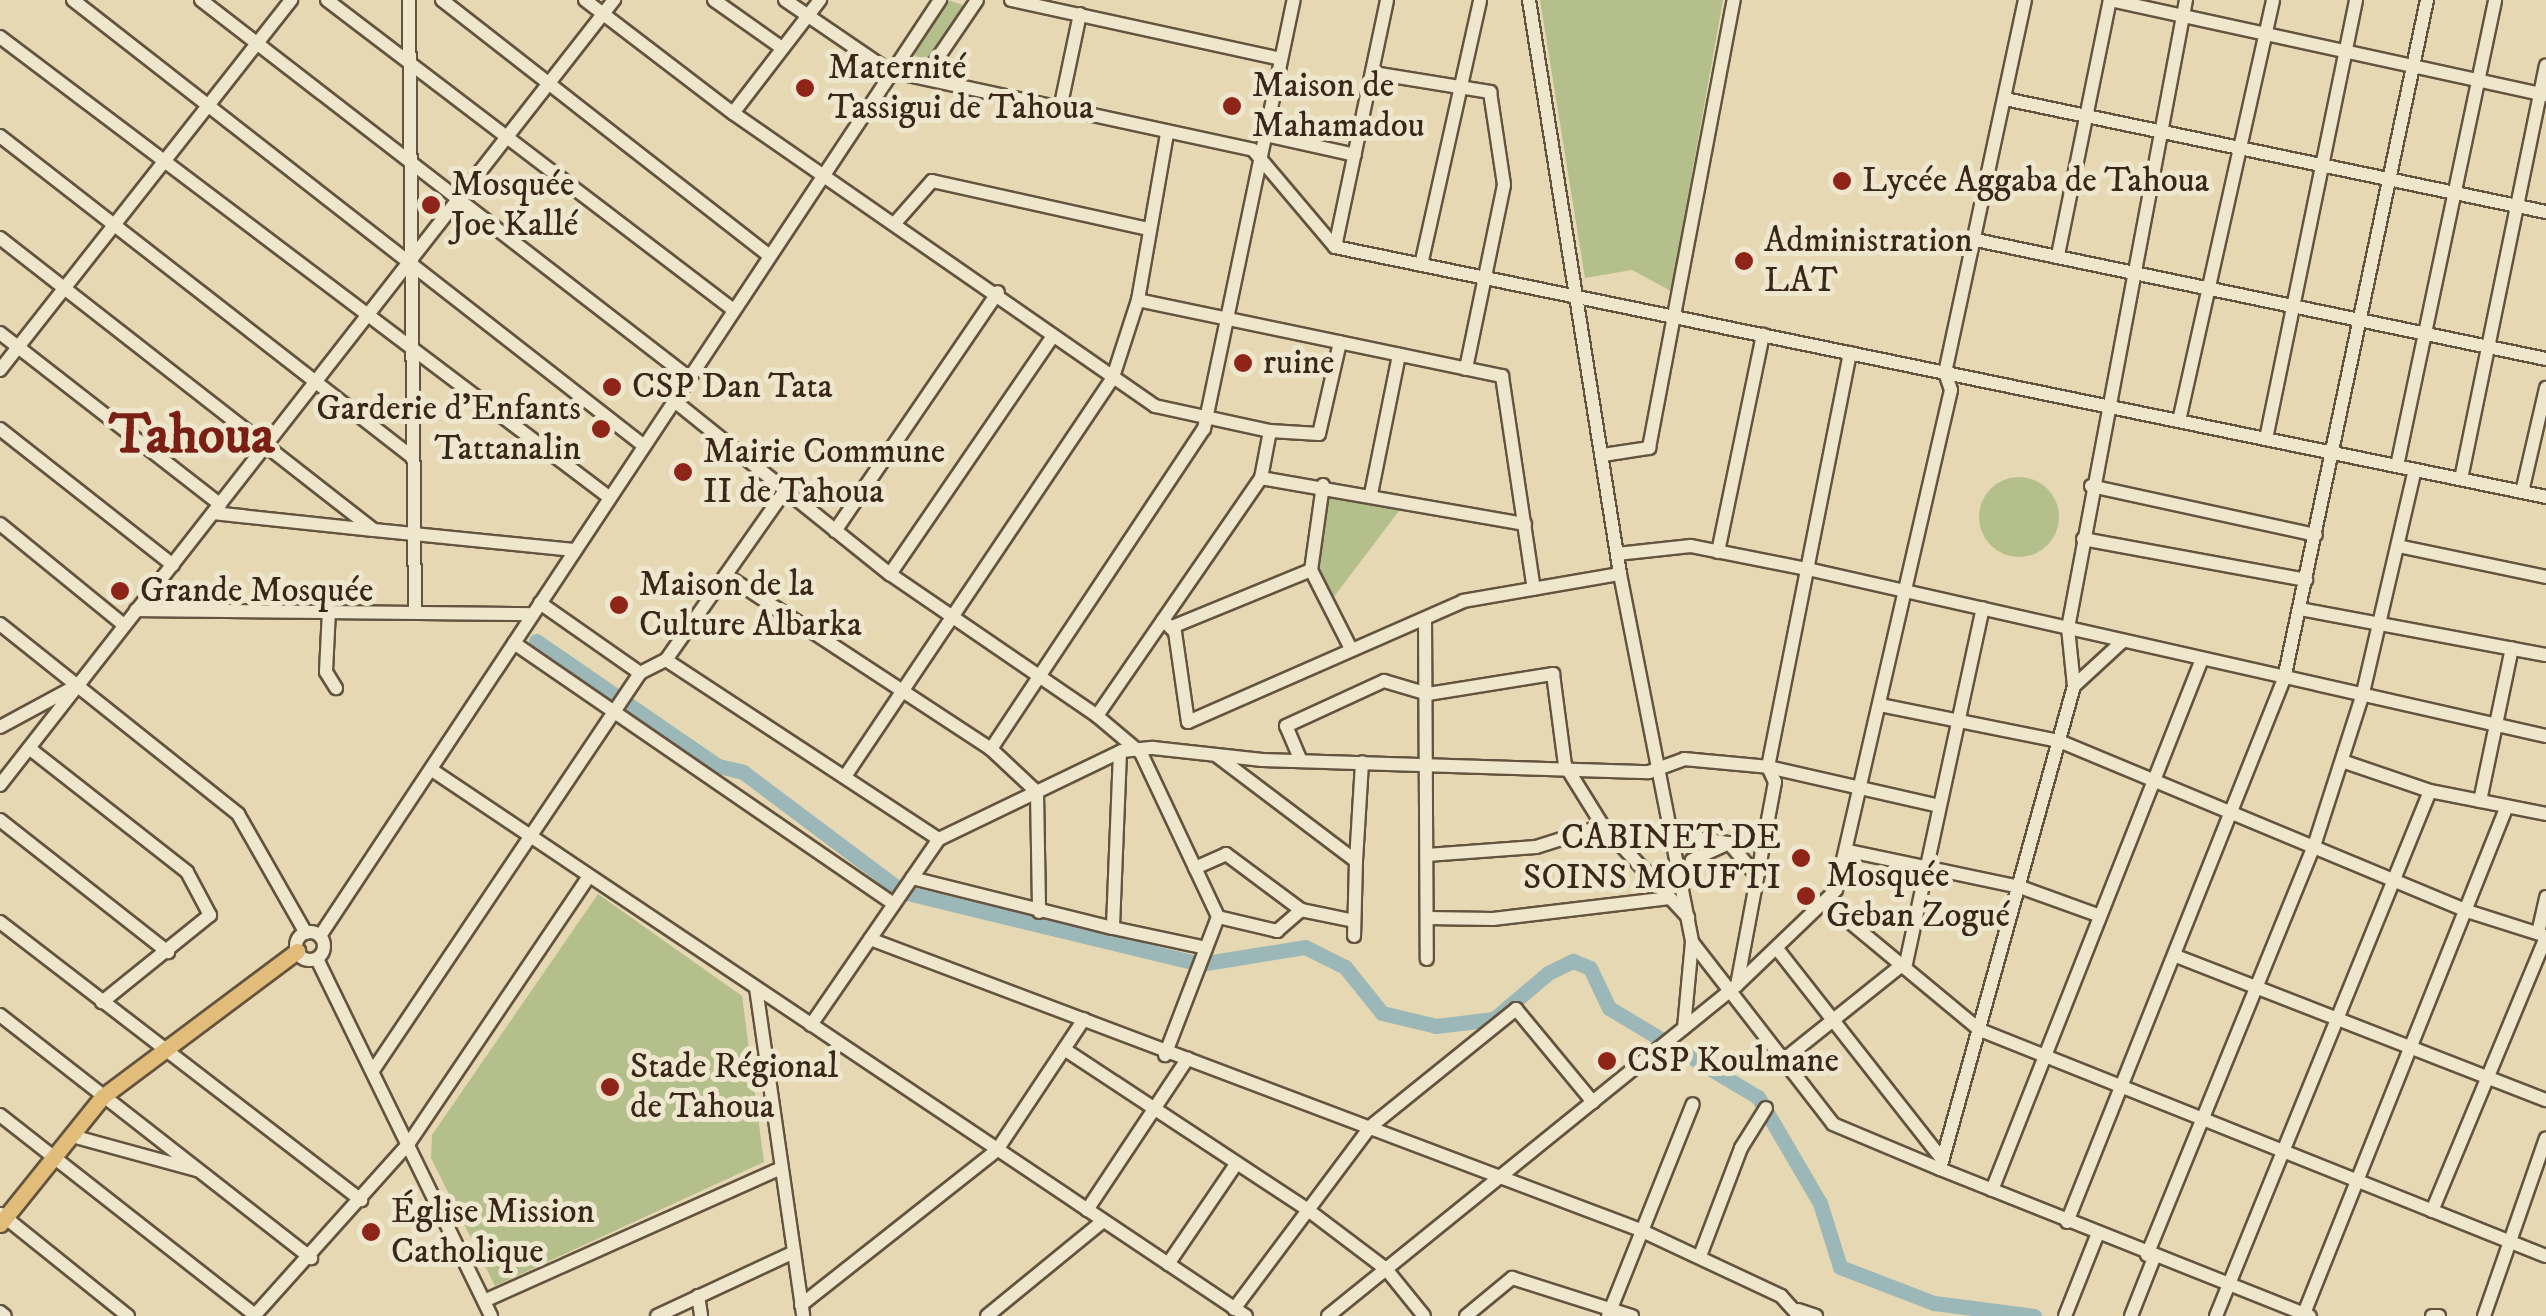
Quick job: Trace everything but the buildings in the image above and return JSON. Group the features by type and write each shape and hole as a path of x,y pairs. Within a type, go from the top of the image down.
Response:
{"main road":[{"path":"2,1218 102,1097 161,1048 297,951"}],"street":[{"path":"73,0 642,444"},
{"path":"202,0 687,376"},
{"path":"0,370 206,103 291,0"},
{"path":"327,0 731,308"},
{"path":"409,0 415,610"},
{"path":"442,0 552,80 766,253"},
{"path":"585,0 733,113 998,292 1053,336 1155,406 1270,432 1319,434 1340,342"},
{"path":"0,785 614,0"},
{"path":"714,0 782,48"},
{"path":"785,0 889,71 1261,154 1295,208 1335,247 2546,497"},
{"path":"733,113 820,0"},
{"path":"316,959 297,951 432,770 766,253 940,0"},
{"path":"924,78 976,0"},
{"path":"1012,0 1281,59"},
{"path":"991,750 1204,429 1294,0"},
{"path":"1335,247 1387,0"},
{"path":"1422,265 1480,0"},
{"path":"1528,0 1620,574 1662,768 1692,942 1684,1028"},
{"path":"1603,455 1649,448 1734,0"},
{"path":"1328,1316 1732,989 1828,904 1849,852 1951,390 1945,373 2025,0"},
{"path":"2058,254 2110,0 2265,37 2543,94"},
{"path":"1941,1164 2074,686 2068,628 2105,406 2186,0"},
{"path":"2179,421 2273,0"},
{"path":"2266,439 2356,0"},
{"path":"2067,1222 2176,956 2227,811 2284,679 2363,319 2387,180 2427,0"},
{"path":"2398,466 2494,0"},
{"path":"1060,109 1080,14"},
{"path":"0,37 367,320 608,497"},
{"path":"2462,479 2546,66"},
{"path":"1373,72 1490,92 1504,186 1466,369"},
{"path":"2005,99 2546,212"},
{"path":"846,775 1113,377 1138,300 1167,134"},
{"path":"1265,135 1355,155"},
{"path":"0,136 412,457"},
{"path":"896,223 932,181 1148,229"},
{"path":"0,238 374,530"},
{"path":"1976,240 2058,254 2546,359"},
{"path":"835,531 998,292"},
{"path":"1138,300 1502,376 1534,589"},
{"path":"0,333 217,509 414,536 574,550"},
{"path":"1718,552 1764,335"},
{"path":"890,574 1053,336"},
{"path":"1732,989 1775,782 1768,767 1850,353"},
{"path":"1371,494 1399,355"},
{"path":"2522,492 2546,388"},
{"path":"672,399 788,488 890,574 1043,672 1141,754 1218,917 1165,1055"},
{"path":"0,429 173,565"},
{"path":"1097,716 1168,624 1261,478 1270,432"},
{"path":"2131,1316 2201,1120 2315,843 2362,698 2415,470"},
{"path":"1261,478 1323,485 1524,524"},
{"path":"1323,485 1311,570 1351,649"},
{"path":"2092,486 2316,535"},
{"path":"374,1069 640,673 666,660 788,488"},
{"path":"0,524 124,625"},
{"path":"2083,539 2306,580"},
{"path":"2398,546 2546,577"},
{"path":"1618,554 1718,552 1808,569 2362,698 2546,736"},
{"path":"1168,624 1311,570"},
{"path":"726,574 991,750 1036,792 1039,912"},
{"path":"1168,624 1189,727 1351,649 1463,601 1620,574"},
{"path":"1782,1061 1904,966 1961,722 1983,608"},
{"path":"136,610 536,609 640,673"},
{"path":"2300,609 2546,655"},
{"path":"329,610 326,672 336,688"},
{"path":"1426,619 1427,959"},
{"path":"0,624 238,814 313,934 316,959 374,1069 492,1316"},
{"path":"2074,686 2124,641"},
{"path":"514,643 894,904"},
{"path":"2480,801 2512,648"},
{"path":"666,660 939,839"},
{"path":"1992,1190 2202,660"},
{"path":"1301,760 1286,726 1384,681 1428,694 1553,674 1565,766 1602,826 1688,918"},
{"path":"0,726 78,684"},
{"path":"1880,705 2059,741 2315,843 2467,911 2543,936"},
{"path":"29,748 186,872 210,921 102,1002"},
{"path":"811,1025 939,839 1120,752 1662,768 1684,759 1768,767 1939,806"},
{"path":"1113,928 1120,752"},
{"path":"1215,755 1356,861"},
{"path":"1195,868 1226,854 1300,910 1354,929 1362,762"},
{"path":"2342,762 2430,791 2546,814"},
{"path":"432,770 1240,1312 1308,1210 1370,1127 1516,1009 1593,1102"},
{"path":"2216,1316 2334,1014 2430,791"},
{"path":"1692,942 1833,1124 1941,1164 1992,1190 2150,1257 2306,1316 2507,806"},
{"path":"0,820 168,952"},
{"path":"1428,855 1536,847 1602,826"},
{"path":"1674,835 1729,843 1757,876"},
{"path":"1692,860 1729,843"},
{"path":"1849,852 2020,886 2100,916"},
{"path":"0,1115 255,1315 410,1143 589,876"},
{"path":"912,878 1039,912 1206,948"},
{"path":"2432,1212 2543,936 2546,897"},
{"path":"1427,918 1493,919 1670,898"},
{"path":"1828,904 1980,1030 2546,1256"},
{"path":"1218,917 1277,931 1300,910"},
{"path":"0,922 361,1200"},
{"path":"870,939 1084,1019 1165,1055 1188,1058 1638,1230 1700,1256 1798,1313 1816,1316"},
{"path":"1778,950 1941,1164"},
{"path":"2176,956 2258,982 2546,1100"},
{"path":"756,988 802,1310"},
{"path":"0,1015 310,1258"},
{"path":"802,1310 997,1150 1067,1051 1084,1019"},
{"path":"1067,1051 1308,1210 1386,1269 1424,1316"},
{"path":"1087,1210 1188,1058"},
{"path":"1610,1311 1638,1230 1694,1104"},
{"path":"1700,1256 1741,1148 1766,1108"},
{"path":"72,1136 168,1169 198,1170"},
{"path":"2484,1316 2507,1242 2541,1168 2546,1138"},
{"path":"1168,1264 1237,1164"},
{"path":"484,1301 782,1168"},
{"path":"2,1218 128,1316"},
{"path":"987,1316 1103,1221"},
{"path":"2065,1316 2098,1233"},
{"path":"657,1316 794,1252"},
{"path":"1466,1316 1512,1278 1632,1316"},
{"path":"698,1296 701,1316"}],"green space":[{"path":"948,0 963,5 925,63 913,54"},
{"path":"1540,0 1723,0 1671,291 1632,270 1585,278"},
{"path":"2011,477 2027,477 2048,488 2059,517 2048,546 2027,557 2011,557 1997,551 1985,539 1979,525 1979,509 1985,495 1997,483"},
{"path":"1328,494 1402,507 1333,598 1317,563"},
{"name":"Stade Régional de Tahoua","path":"598,894 742,996 764,1162 495,1286 431,1158 432,1135"}],"waterway":[{"path":"536,641 718,766 743,772 903,892 1200,964 1305,947 1345,967 1382,1013 1436,1026 1494,1019 1548,973 1573,961 1590,968 1609,1008 1758,1097 1820,1203 1840,1267 1934,1303 2034,1316"}],"place":[{"name":"Maternité Tassigui de Tahoua","path":"805,88"},
{"name":"Maison de Mahamadou","path":"1232,106"},
{"name":"Lycée Aggaba de Tahoua","path":"1842,181"},
{"name":"Mosquée Joe Kallé","path":"431,205"},
{"name":"Administration LAT","path":"1744,261"},
{"name":"ruine","path":"1243,363"},
{"name":"CSP Dan Tata","path":"612,387"},
{"name":"Garderie d’Enfants Tattanalin","path":"601,429"},
{"name":"Mairie Commune II de Tahoua","path":"683,472"},
{"name":"Grande Mosquée","path":"120,591"},
{"name":"Maison de la Culture Albarka","path":"619,605"},
{"name":"CABINET DE SOINS MOUFTI","path":"1801,858"},
{"name":"Mosquée Geban Zogué","path":"1806,896"},
{"name":"CSP Koulmane","path":"1607,1061"},
{"name":"Stade Régional de Tahoua","path":"610,1087"},
{"name":"Église Mission Catholique","path":"371,1232"}],"district":[{"name":"Tahoua","path":"192,437"}]}
